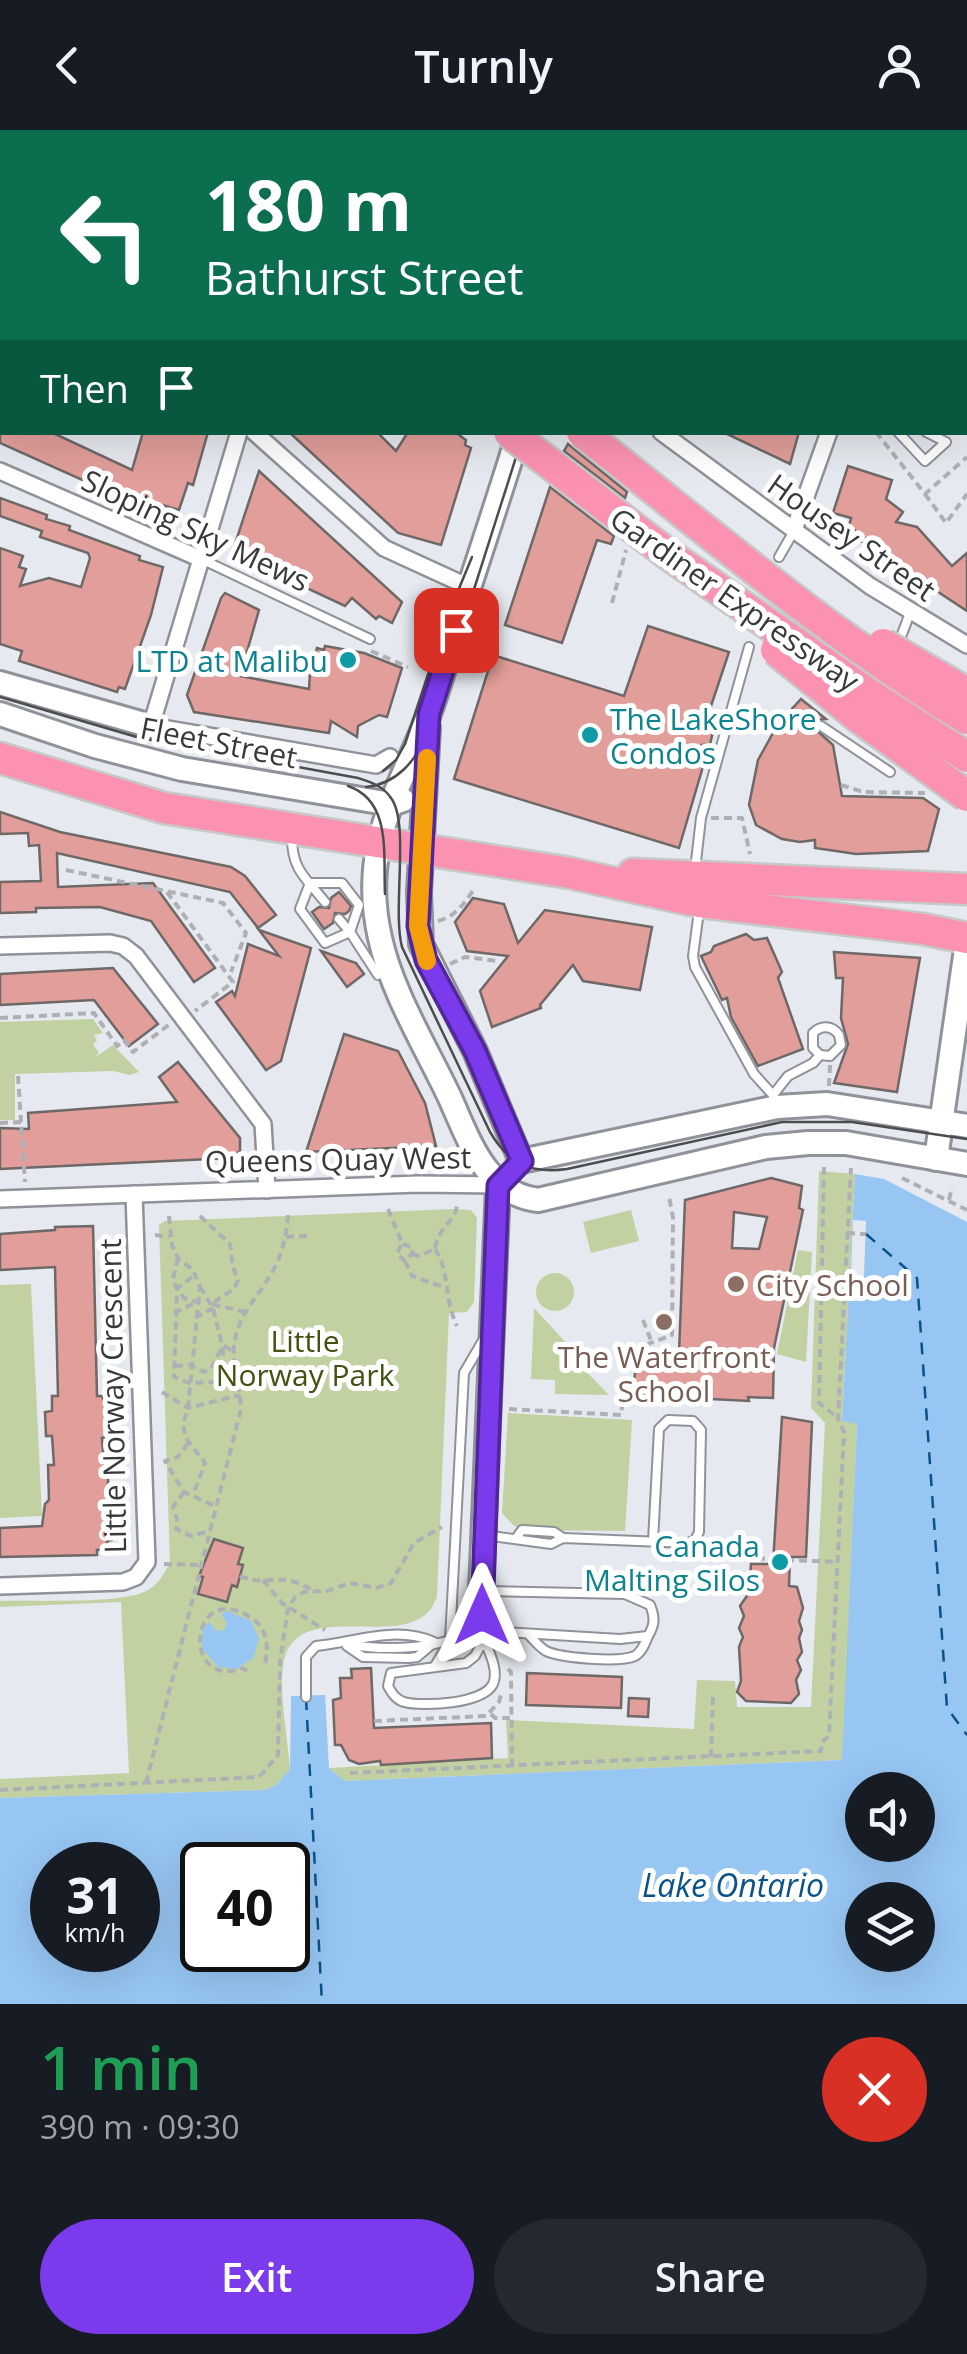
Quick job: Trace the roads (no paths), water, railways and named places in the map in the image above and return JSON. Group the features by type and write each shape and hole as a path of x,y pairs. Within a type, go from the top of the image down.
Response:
{"highway":[{"name":"Gardiner Expressway","path":"513,435 665,552 967,757"},
{"name":"Gardiner Expressway","path":"586,435 749,565 913,686 967,719"},
{"path":"665,552 805,675 967,796"},
{"path":"749,565 967,692"},
{"path":"0,758 164,808 697,889 967,940"},
{"path":"697,889 967,889"}],"street":[{"path":"152,726 237,435"},
{"path":"257,435 384,548 469,587"},
{"path":"483,1628 481,1590 498,1186 474,1150 402,1007 383,948 375,885 379,842 389,804 429,714 518,435"},
{"path":"794,530 828,435"},
{"name":"Housey Street","path":"677,437 794,530 910,613 967,645"},
{"name":"Sloping Sky Mews","path":"0,471 201,559"},
{"name":"Fleet Street","path":"0,683 152,726 376,765 390,757"},
{"name":"Fleet Street","path":"0,714 96,746 182,768 389,804"},
{"path":"429,714 418,926 421,944 475,1051 522,1161"},
{"path":"389,804 404,800 426,783"},
{"path":"936,1159 961,1027 967,940"},
{"path":"0,946 110,943 123,946 136,956 262,1124 267,1190"},
{"path":"498,1186 522,1161 775,1101 827,1104 967,1126"},
{"name":"Queens Quay West","path":"0,1198 418,1184 498,1186 521,1198 538,1200 766,1147 808,1143 846,1143 967,1164"},
{"name":"Little Norway Crescent","path":"0,1586 124,1582 136,1577 147,1562 134,1194"}],"lane":[{"path":"901,435 924,461 946,442 932,435"},
{"path":"779,557 794,530"},
{"name":"Sloping Sky Mews","path":"201,559 370,639"},
{"path":"899,642 910,613"},
{"path":"749,647 701,818 695,967 754,1074 775,1101 788,1076 825,1056"},
{"path":"821,726 890,772"},
{"path":"856,751 859,741"},
{"path":"707,754 720,758"},
{"path":"699,782 711,787"},
{"path":"292,829 292,859 325,902"},
{"path":"310,883 342,884 359,906 350,932 325,944 300,909 310,883"},
{"path":"339,918 378,975"},
{"path":"358,943 383,948"},
{"path":"436,1666 450,1640 464,1373 494,1325"},
{"path":"484,1534 517,1537 522,1530 554,1532 563,1538 688,1543 696,1540 701,1430 694,1421 668,1420 659,1428 653,1541"},
{"path":"481,1590 625,1594 650,1605 654,1614 653,1628 633,1657 570,1657 544,1650 528,1634"},
{"path":"483,1628 495,1673 492,1686 480,1698 406,1703 395,1697 388,1686 391,1673 466,1663 475,1656 483,1628"},
{"path":"306,1697 304,1670 310,1650 362,1636 416,1634 434,1642 483,1628 620,1639 648,1636"},
{"path":"343,1643 363,1657 409,1658 434,1642"}],"water":[{"name":"Lake Ontario","path":"855,1174 884,1179 967,1222 967,2004 0,2004 0,1798 265,1790 276,1785 290,1769 291,1696 325,1695 329,1768 345,1781 842,1760 857,1424 842,1421"},
{"path":"227,1611 251,1621 259,1639 253,1658 237,1669 218,1667 202,1648 203,1628 209,1622 217,1631 224,1630 227,1623 221,1615"}],"tram line":[{"path":"366,787 387,781 404,770 428,734 523,435"},
{"path":"383,771 396,760 405,744 446,620 472,557"},
{"path":"0,697 140,738 358,778 384,790 397,810 399,827 402,947 490,1132 505,1152 522,1164 542,1170 567,1169 782,1122 852,1122 967,1139"},
{"path":"348,786 362,793 379,816 385,894"}],"place":[{"name":"LTD at Malibu","path":"348,660"},
{"name":"The LakeShore Condos","path":"590,735"},
{"name":"City School","path":"736,1284"},
{"name":"The Waterfront School","path":"664,1322"},
{"name":"Canada Malting Silos","path":"780,1562"}],"park label":[{"name":"Little Norway Park","path":"305,1357"}]}
